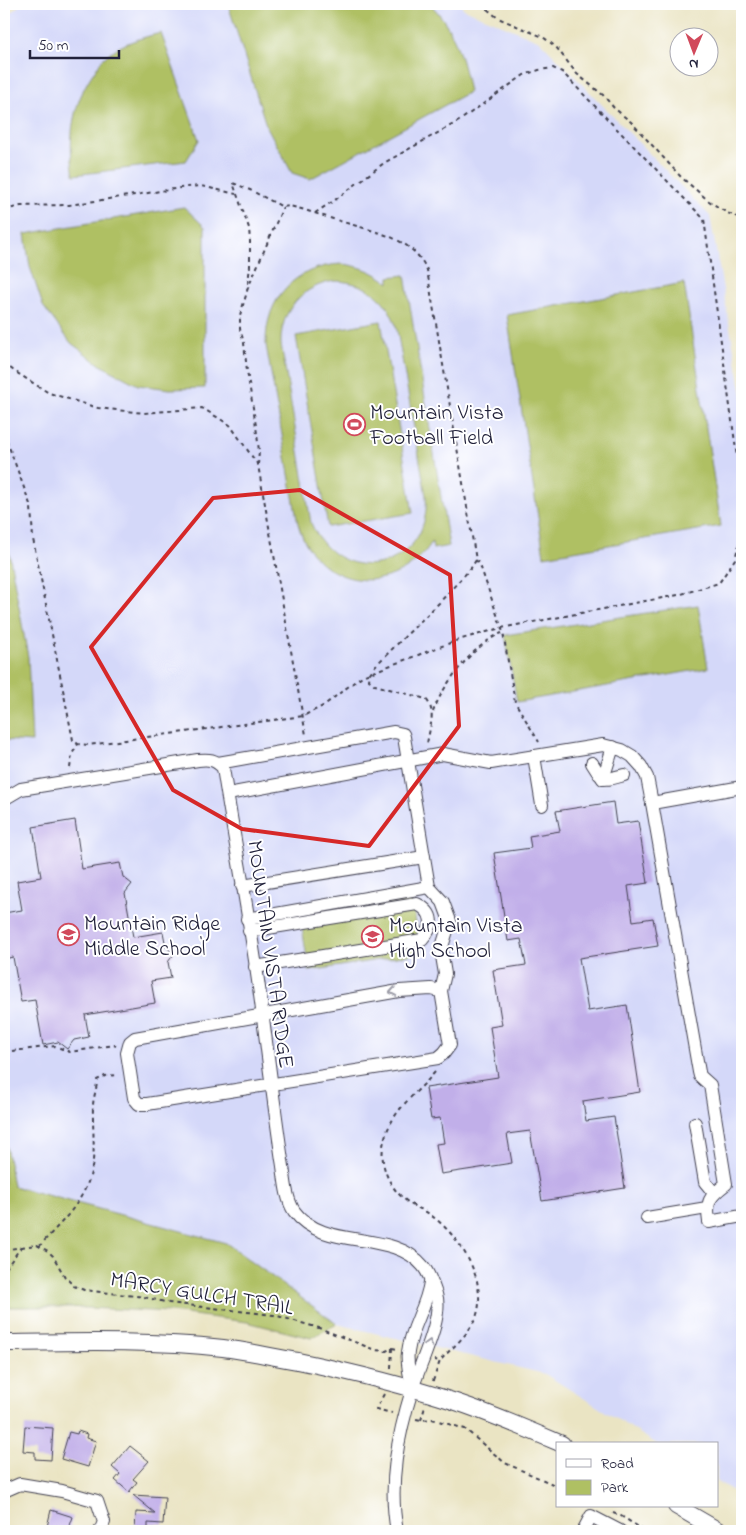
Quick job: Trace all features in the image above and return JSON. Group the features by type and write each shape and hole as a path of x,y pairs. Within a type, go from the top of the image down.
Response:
{"main road":[{"path":"4,1343 135,1342 225,1348 328,1367 390,1382 508,1421 557,1442"},
{"path":"679,1508 719,1531"}],"street":[{"path":"4,800 21,789 204,759 210,759 218,763 308,746 399,732 404,737 429,887 443,902 450,921 441,950 445,974 441,992 450,1045 438,1058 139,1104 134,1098 127,1053 130,1042 135,1038 399,991 431,988 441,992"},
{"path":"228,794 443,754 491,763 603,745 613,747 632,756 641,766 647,777 699,1072 700,1076 710,1085 718,1131 726,1184 714,1193 709,1200 707,1208 709,1222 742,1216"},
{"path":"603,779 613,747"},
{"path":"539,756 542,805"},
{"name":"MOUNTAIN VISTA RIDGE","path":"218,763 223,768 228,794 263,1016 287,1192 292,1209 303,1221 318,1229 352,1239 378,1243 404,1252 422,1264 427,1271 436,1294 438,1303 435,1322 412,1389 394,1473 394,1510 397,1531"},
{"path":"592,763 603,779"},
{"path":"603,779 606,780 624,775"},
{"path":"652,803 742,787"},
{"path":"242,886 424,857"},
{"path":"248,925 429,887"},
{"path":"248,925 417,904 426,908 431,918 429,931 422,940 255,967"},
{"path":"695,1123 705,1182 714,1193"},
{"path":"647,1218 707,1208"},
{"path":"412,1389 407,1353 418,1316 429,1291 430,1282"},
{"path":"4,1491 20,1484 62,1491 97,1501 104,1522 100,1531"},
{"path":"583,1531 591,1516 620,1531"}],"path":[{"path":"481,4 498,18 543,37 556,47 577,74 603,95 614,108 631,122 681,176 709,201 727,213 742,218"},
{"path":"314,213 328,205 384,162 459,121 524,75 553,68 562,72 704,220 742,493"},
{"path":"247,292 250,241 247,222 233,183 283,207 289,206 393,237 416,252 423,261 430,284 476,560 480,565 503,632 515,702 540,744 539,756"},
{"path":"4,210 21,206 69,205 201,186 237,194"},
{"path":"283,207 247,292 240,315 240,329 244,343 246,371 256,426 259,451 258,465 308,746"},
{"path":"742,298 740,302 742,325"},
{"path":"4,363 49,393 98,408 144,413 202,408 230,424 258,465"},
{"path":"4,433 31,508 33,539 72,740 78,744 88,745 302,716 323,706 362,676 446,644 501,628 678,595 719,583 735,559 742,532"},
{"path":"425,757 432,714 431,705 426,699 375,685 369,680 370,673 451,590 476,560"},
{"path":"432,714 442,693 462,666 486,641 503,632"},
{"path":"71,781 70,763 72,754 78,744"},
{"path":"4,1052 55,1046 70,1052 114,1045 127,1053"},
{"path":"421,1420 440,1361 463,1338 473,1324 480,1303 476,1276 460,1245 429,1214 412,1205 398,1194 389,1181 383,1165 382,1153 385,1137 398,1110 436,1070"},
{"path":"4,1250 30,1245 40,1247 69,1214 83,1193 89,1179 95,1151 93,1103 97,1080 105,1076 130,1074"},
{"path":"4,1271 21,1247"},
{"name":"MARCY GULCH TRAIL","path":"40,1247 53,1256 65,1277 74,1286 84,1290 144,1297 169,1303 274,1315 319,1328 375,1350 386,1351 392,1348 407,1353"},
{"path":"392,1348 390,1382 376,1409 421,1420 432,1419 465,1429 505,1463 556,1486"},
{"path":"424,1357 440,1361"}],"highlighted area":[{"path":"300,490 450,575 459,726 369,846 242,829 173,790 91,647 213,498"}],"shaded area":[{"name":"Mountain Vista High School","path":"21,4 460,4 464,9 540,41 710,216 742,395 742,1497 718,1482 718,1442 654,1442 545,1374 337,1324 226,1243 12,1186 4,1133 4,740 32,742 28,657 4,525 4,19"}],"green space":[{"path":"228,4 430,4 445,23 456,45 464,68 469,92 310,179 292,173 266,125"},
{"path":"161,33 199,140 186,161 74,175 71,147 72,133 77,106 88,81 102,60 110,52 132,42"},
{"path":"184,207 205,227 205,388 170,389 138,385 102,366 71,343 43,306 30,267 25,234"},
{"path":"342,264 355,266 373,273 389,283 389,277 405,275 449,546 433,549 432,542 416,561 397,573 376,579 356,579 336,572 319,560 305,542 297,519 266,345 267,328 277,299 297,278 325,266","holes":["336,281 347,282 367,289 376,295 394,319 426,496 424,521 415,541 400,555 382,563 362,564 342,558 325,545 311,523 281,344 284,321 295,302 303,294 324,284"]},
{"path":"684,283 721,526 544,556 507,315"},
{"name":"Mountain Vista Football Field","path":"381,321 413,513 328,527 296,336"},
{"path":"4,525 28,657 32,742 4,740"},
{"path":"698,605 708,668 517,702 505,635"},
{"path":"411,892 421,953 309,971 299,909"},
{"path":"4,1133 13,1186 226,1243 337,1324 311,1338 247,1322 171,1312 66,1307 4,1307"}],"building":[{"name":"Mountain Vista High School","path":"613,802 616,824 638,821 648,883 628,886 633,921 653,918 658,946 579,958 588,1011 627,1005 640,1092 583,1101 586,1121 614,1117 625,1188 542,1201 530,1131 507,1134 512,1163 441,1174 436,1144 444,1143 440,1118 431,1119 426,1088 498,1077 490,1027 502,1025 493,970 526,965 521,939 508,941 494,853 531,848 529,836 560,831 556,811"},
{"name":"Mountain Ridge Middle School","path":"75,820 82,869 120,863 123,877 132,884 125,893 133,937 163,932 166,947 174,954 168,962 171,978 151,981 155,1003 85,1015 89,1037 74,1040 67,1049 58,1042 43,1045 35,1000 21,1002 13,957 4,959 4,913 22,910 17,881 41,877 33,827"},
{"path":"25,1426 53,1428 51,1460 35,1459 35,1452 23,1451"},
{"path":"78,1431 87,1434 86,1438 96,1441 88,1467 61,1459 69,1432 77,1434"},
{"path":"130,1446 149,1461 133,1479 137,1482 129,1492 115,1480 120,1474 112,1467"},
{"path":"133,1495 165,1497 163,1524 148,1523 148,1531 135,1531 136,1512 155,1513"},
{"path":"51,1510 73,1517 68,1531 46,1531"}],"place":[{"name":"Mountain Vista Football Field","path":"354,424"},
{"name":"Mountain Ridge Middle School","path":"68,935"},
{"name":"Mountain Vista High School","path":"373,937"}]}
